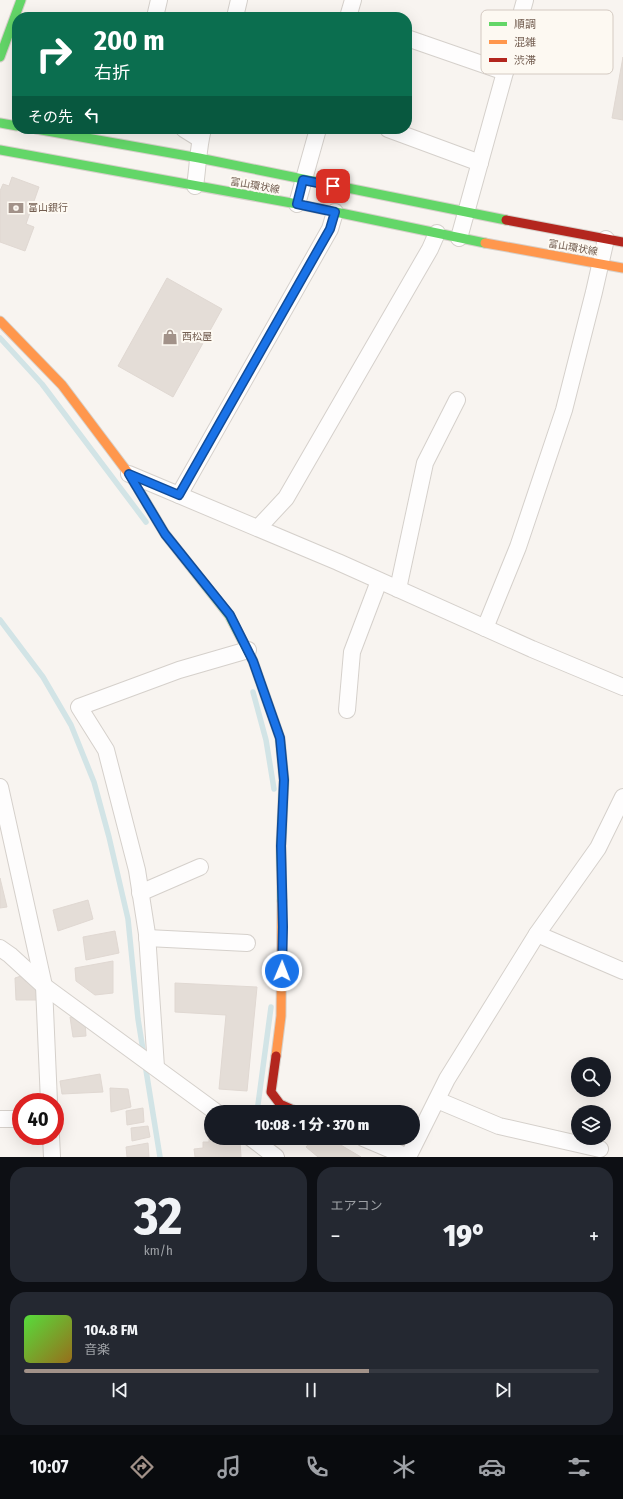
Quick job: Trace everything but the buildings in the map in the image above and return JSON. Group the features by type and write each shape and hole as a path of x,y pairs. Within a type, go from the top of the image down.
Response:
{"main road":[{"path":"18,12 21,0"},
{"path":"0,57 12,35"},
{"path":"0,123 12,125"},
{"name":"富山環状線","path":"64,134 199,158 467,213 623,242"},
{"name":"富山環状線","path":"0,150 297,204 459,238 623,268"},
{"path":"0,321 62,385 129,474 165,534 230,615 242,652 253,661 280,738 284,780 281,846 283,927 281,1016 271,1092 282,1105"}],"street":[{"path":"156,12 160,0"},
{"path":"236,12 240,0"},
{"path":"349,12 353,0"},
{"path":"521,10 524,0"},
{"path":"412,40 481,64"},
{"path":"459,238 504,74"},
{"path":"195,186 202,134"},
{"path":"297,204 317,134"},
{"path":"402,134 480,163"},
{"path":"179,495 330,229 335,212"},
{"path":"258,528 286,498 430,249 437,233"},
{"path":"485,628 518,548 564,410 606,239"},
{"path":"398,589 425,463 457,400"},
{"path":"129,474 379,580 485,628 623,687"},
{"path":"347,710 352,652 379,580"},
{"path":"156,1067 147,938 137,870 106,750 79,707 179,670 242,652"},
{"path":"0,787 44,986 49,1093"},
{"path":"379,1145 408,1157 447,1080 537,934 598,848 623,797"},
{"path":"140,893 200,868"},
{"path":"537,934 623,971"},
{"path":"147,938 247,943"},
{"path":"0,948 10,954 44,986 207,1105"},
{"path":"436,1100 498,1126 600,1149"},
{"path":"0,1119 12,1119"},
{"path":"51,1145 52,1157"},
{"path":"260,1145 274,1156"}],"waterway":[{"path":"0,338 42,384 146,522"},
{"path":"0,620 43,677 71,725 94,782 109,837 128,919 138,1019 144,1056"},
{"path":"253,692 266,740 274,789"},
{"path":"258,1105 271,1007"},
{"path":"145,1064 160,1157"}],"traffic: fast":[{"path":"17,12 21,0"},
{"path":"0,57 12,24"},
{"path":"0,123 12,125"},
{"path":"64,134 199,158 506,220"},
{"path":"0,150 297,204 485,243"},
{"path":"140,492 165,534 229,615 253,661 280,738 284,780 281,846 282,901"}],"traffic: slow":[{"path":"485,243 623,268"},
{"path":"0,321 62,385 129,474 140,492"},
{"path":"276,1056 281,1016 282,901"}],"traffic: jam":[{"path":"506,220 623,242"},
{"path":"276,1056 271,1092 282,1105"}],"place":[{"name":"富山銀行","path":"16,208"},
{"name":"西松屋","path":"170,337"}],"route":[{"path":"282,971 283,927 281,846 284,780 280,738 253,661 230,615 165,534 129,474 179,495 330,229 335,212 297,204 303,180 333,186"}]}
